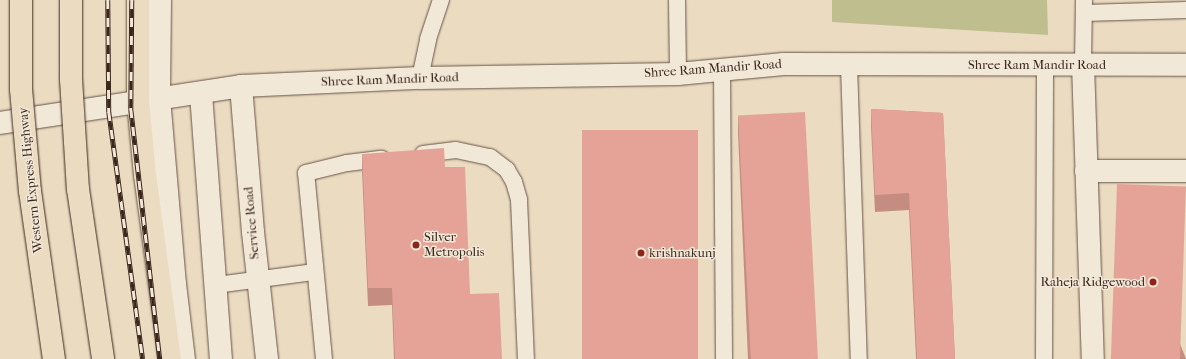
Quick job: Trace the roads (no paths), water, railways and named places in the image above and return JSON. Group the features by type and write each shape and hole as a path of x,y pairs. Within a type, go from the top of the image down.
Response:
{"highway":[{"name":"Western Express Highway","path":"21,0 21,89 30,192 54,359"},
{"path":"71,0 71,78 78,189 103,359"},
{"path":"138,0 138,101 146,190 170,359"}],"street":[{"path":"160,0 160,98 175,284 184,359"},
{"name":"Shree Ram Mandir Road","path":"0,123 138,101 201,94 241,86 420,78 678,74 784,64 1186,65"},
{"path":"1083,64 1093,359"},
{"name":"Service Road","path":"241,86 258,278 267,359"},
{"path":"201,94 222,359"},
{"path":"1086,171 1186,171"}],"lane":[{"path":"420,78 428,39 441,0"},
{"path":"677,0 678,74"},
{"path":"1083,64 1084,7 1115,6 1186,10"},
{"path":"1044,359 1045,64"},
{"path":"849,65 859,359"},
{"path":"722,70 724,359"},
{"path":"324,359 314,272 306,173 347,163 456,150 490,157 507,170 519,200 526,359"},
{"path":"216,285 258,278 314,272"}],"railway":[{"path":"108,0 109,112 143,359"},
{"path":"132,0 131,109 160,359"}],"place":[{"name":"Silver Metropolis","path":"416,245"},
{"name":"krishnakunj","path":"641,253"},
{"name":"Raheja Ridgewood","path":"1153,282"}]}
